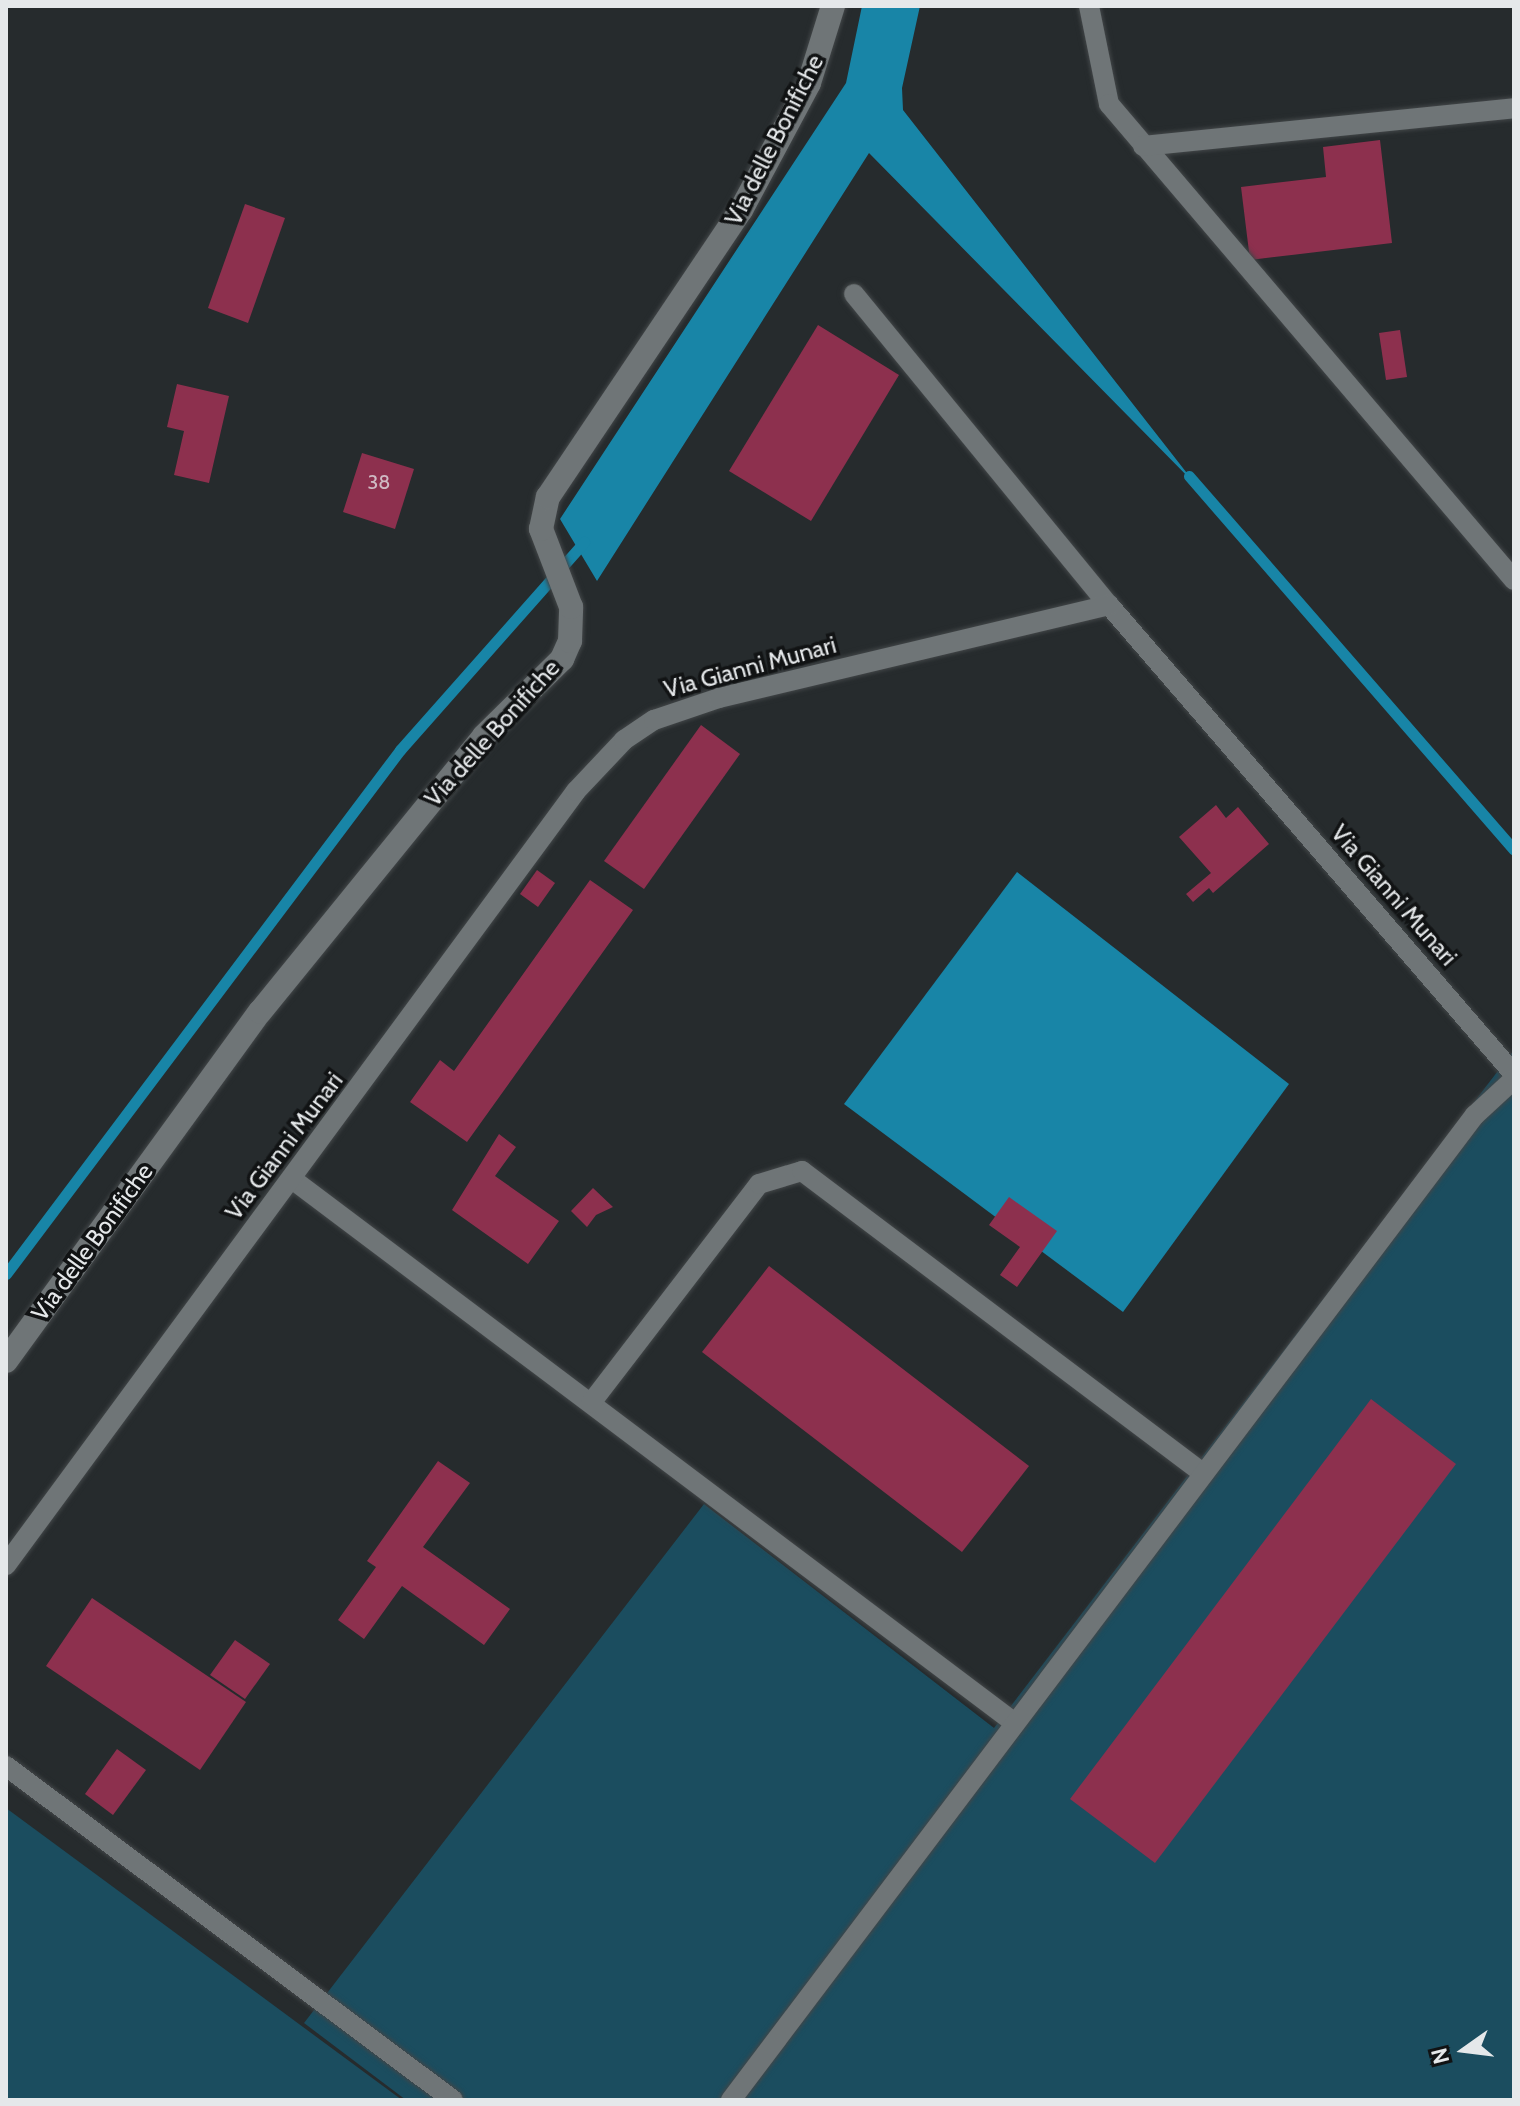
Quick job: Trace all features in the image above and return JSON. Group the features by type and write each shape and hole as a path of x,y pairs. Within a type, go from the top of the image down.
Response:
{"street":[{"name":"Via delle Bonifiche","path":"6,1361 260,1012 484,736 562,659 570,641 571,607 541,529 548,497 767,164 815,68 833,6"}],"lane":[{"path":"1089,6 1109,104 1514,580"},
{"path":"1143,146 1514,108"},
{"path":"854,294 1109,605"},
{"name":"Via Gianni Munari","path":"6,1565 576,791 624,740 654,720 719,698 1109,605 1514,1076"},
{"path":"731,2100 1475,1115 1514,1076"},
{"path":"591,1403 759,1184 802,1171 1204,1474"},
{"path":"292,1179 1015,1723"},
{"path":"6,1766 453,2100"}],"shaded area":[{"path":"1514,1050 1514,2100 406,2100 304,2023 704,1504 994,1728"},
{"path":"6,1808 402,2100 6,2100"}],"water":[{"path":"862,6 920,6 902,88 903,110 1197,486 869,153 597,581 560,519 846,83"},
{"path":"1017,872 1289,1084 1123,1312 844,1104"}],"building":[{"path":"1380,140 1392,243 1250,260 1241,187 1326,177 1323,147"},
{"path":"245,204 285,218 248,323 208,308"},
{"path":"818,325 899,375 811,521 729,471"},
{"path":"1400,330 1407,377 1386,380 1379,333"},
{"path":"177,384 229,396 209,483 174,475 184,431 167,427"},
{"path":"362,453 414,469 395,529 343,512"},
{"path":"701,725 740,754 644,889 604,861"},
{"path":"1216,805 1226,818 1238,807 1269,844 1213,893 1209,888 1193,902 1186,894 1211,873 1179,837"},
{"path":"537,870 555,883 538,907 520,894"},
{"path":"590,880 633,910 467,1142 410,1102 440,1060 454,1071"},
{"path":"499,1134 516,1147 495,1176 559,1221 528,1264 452,1210"},
{"path":"593,1188 613,1207 596,1215 587,1227 571,1211"},
{"path":"1009,1197 1057,1231 1017,1287 1000,1275 1020,1247 989,1225"},
{"path":"769,1266 1029,1466 962,1552 702,1352"},
{"path":"1371,1399 1456,1464 1155,1863 1070,1799"},
{"path":"438,1461 470,1483 423,1547 510,1609 484,1645 402,1586 364,1639 338,1620 376,1567 367,1561"},
{"path":"92,1598 246,1702 200,1770 46,1666"},
{"path":"235,1640 270,1664 245,1699 210,1675"},
{"path":"117,1749 146,1770 113,1815 85,1794"}],"waterway":[{"path":"1189,476 1514,850"},
{"path":"6,1274 400,750 584,542"}]}
